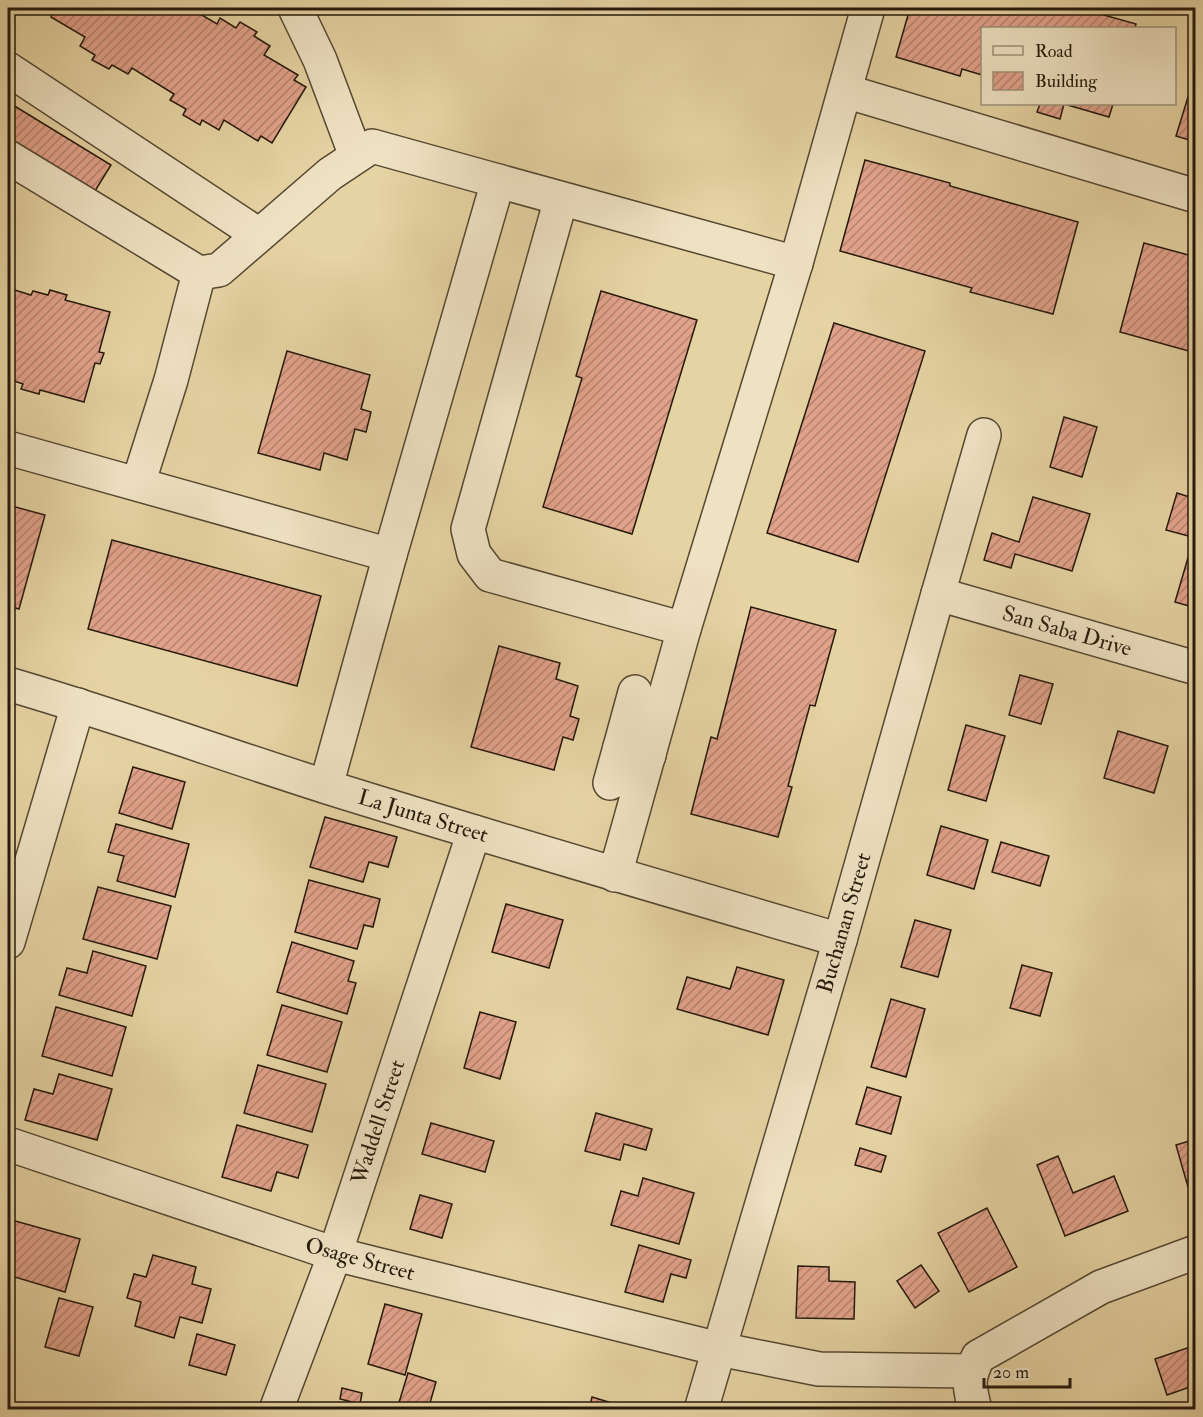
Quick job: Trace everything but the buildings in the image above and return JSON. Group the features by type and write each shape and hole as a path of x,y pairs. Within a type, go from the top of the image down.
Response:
{"street":[{"path":"295,8 320,60 356,156"},
{"path":"610,783 634,751 670,677 796,263 868,8"},
{"path":"8,69 259,235"},
{"path":"845,91 1196,196"},
{"path":"8,157 199,273 219,270 330,174 372,146 796,263"},
{"path":"326,786 498,181"},
{"path":"561,199 468,529 474,554 490,575 684,629"},
{"path":"138,484 171,380 199,273"},
{"name":"Buchanan Street","path":"701,1410 840,940 984,435"},
{"path":"8,448 390,555"},
{"name":"San Saba Drive","path":"938,594 1196,668"},
{"name":"La Junta Street","path":"8,684 474,832 840,940"},
{"path":"615,875 634,751 635,692"},
{"path":"8,942 78,705"},
{"name":"Waddell Street","path":"276,1410 335,1254 474,832"},
{"name":"Osage Street","path":"8,1144 335,1254 719,1349 819,1369 971,1371"},
{"path":"975,1410 969,1384 971,1371 978,1357 1101,1287 1196,1252"}]}
